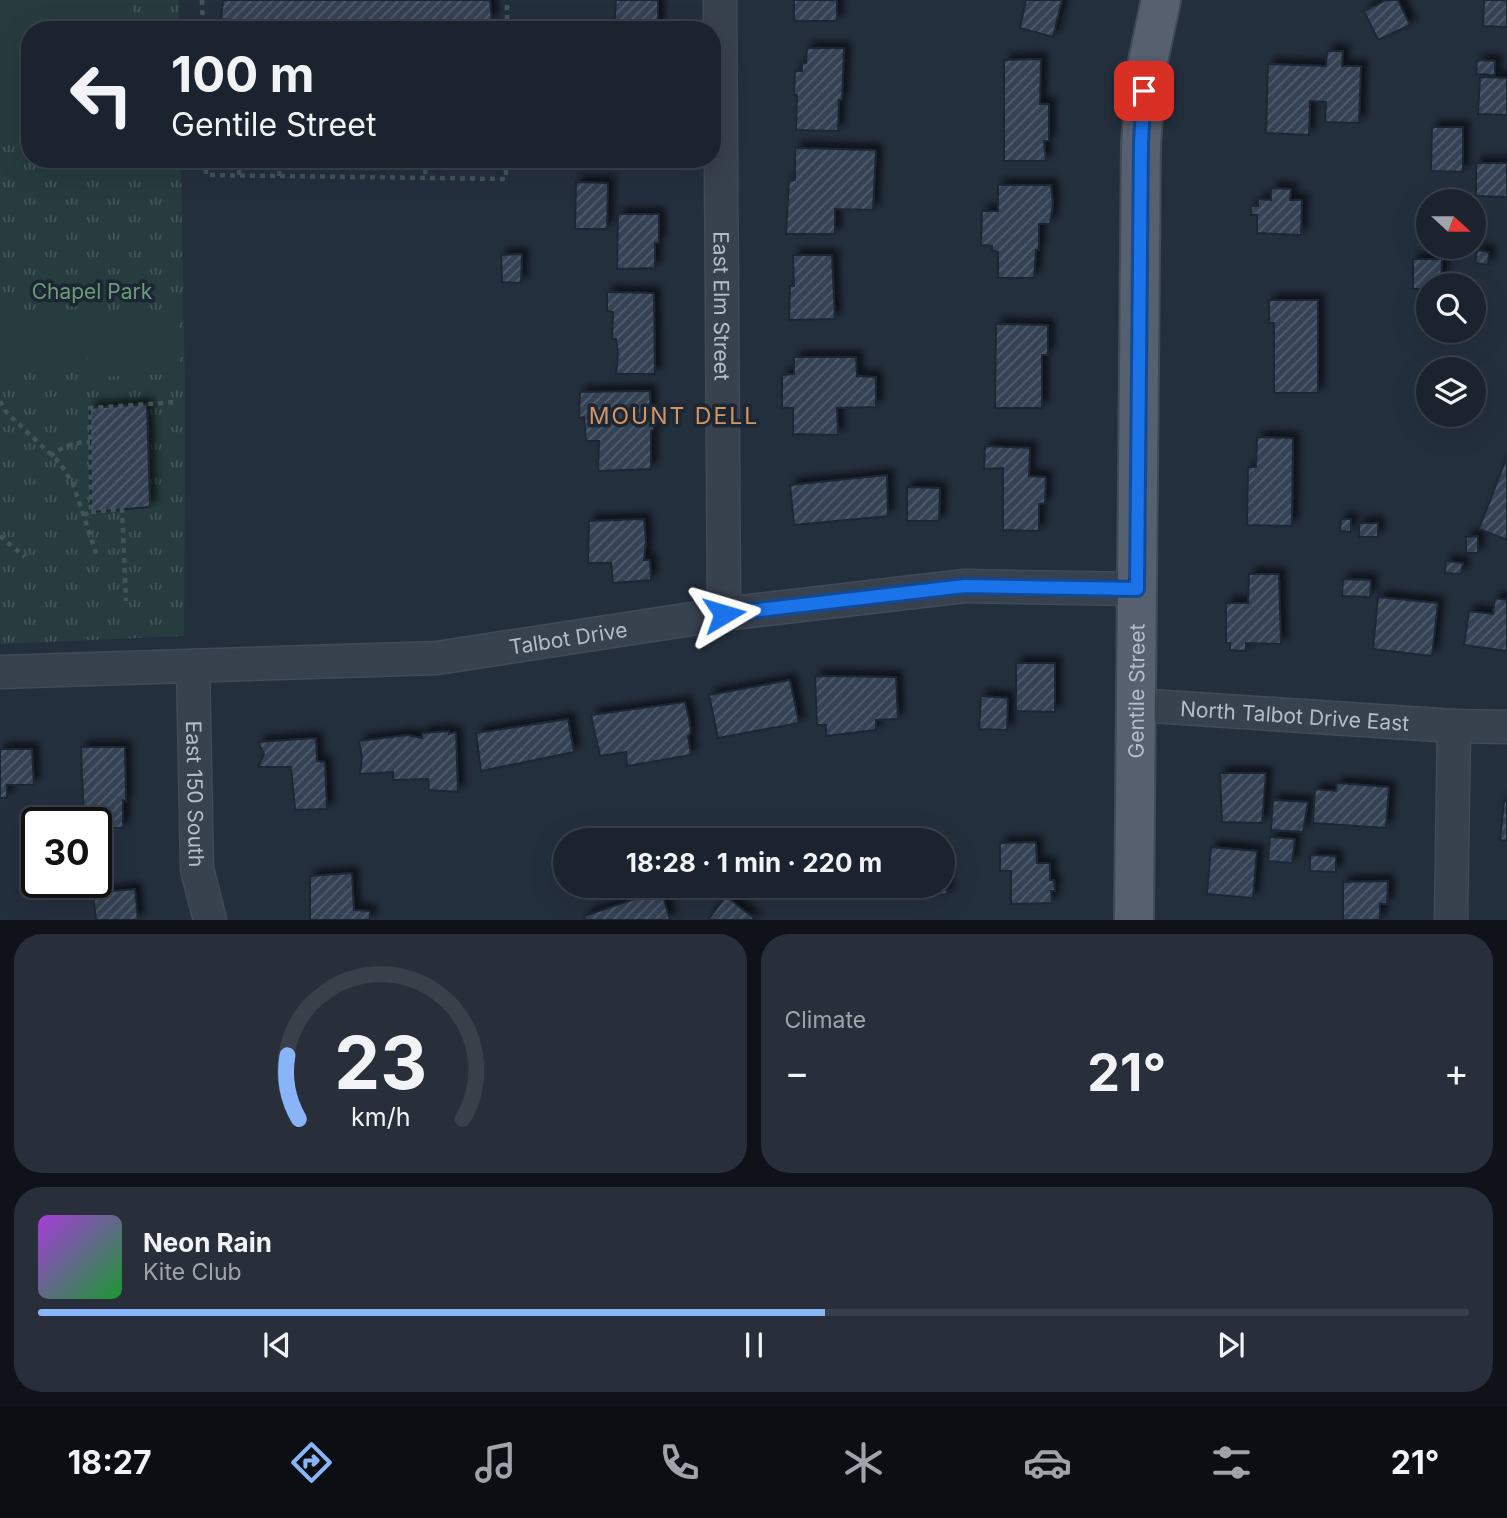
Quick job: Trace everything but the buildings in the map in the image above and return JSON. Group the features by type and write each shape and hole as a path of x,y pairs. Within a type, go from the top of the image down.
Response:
{"main road":[{"name":"Gentile Street","path":"1134,919 1141,143 1147,66 1161,0"}],"street":[{"name":"East Elm Street","path":"720,0 720,21"},
{"name":"East Elm Street","path":"721,154 724,614"},
{"name":"Talbot Drive","path":"0,672 437,658 724,614 965,586 1137,589"},
{"name":"East 150 South","path":"192,666 197,869 210,919"},
{"name":"North Talbot Drive East","path":"1136,705 1454,726 1507,727"},
{"path":"1451,919 1454,726"}],"path":[{"path":"202,0 203,21"},
{"path":"507,0 507,21"},
{"path":"206,168 206,175 506,178 506,168"},
{"path":"239,168 239,175"},
{"path":"279,176 280,168"},
{"path":"425,168 426,177"},
{"path":"0,401 3,412 60,463 73,484 97,556"},
{"path":"91,512 90,408 177,402"},
{"path":"50,456 61,447 90,442"},
{"path":"84,515 122,509 126,601"},
{"path":"0,537 25,557"}],"green space":[{"name":"Chapel Park","path":"0,0 178,0 179,21 21,21 21,168 181,168 185,398 184,636 0,644"},
{"path":"0,0 132,0 133,21 21,21 21,146 0,138"},
{"path":"81,310 83,368 0,371 0,313"},
{"path":"178,313 180,374 88,377 86,316"}],"district":[{"name":"MOUNT DELL","path":"674,416"}],"route":[{"path":"724,614 965,586 1137,589 1141,143 1144,91"}]}
